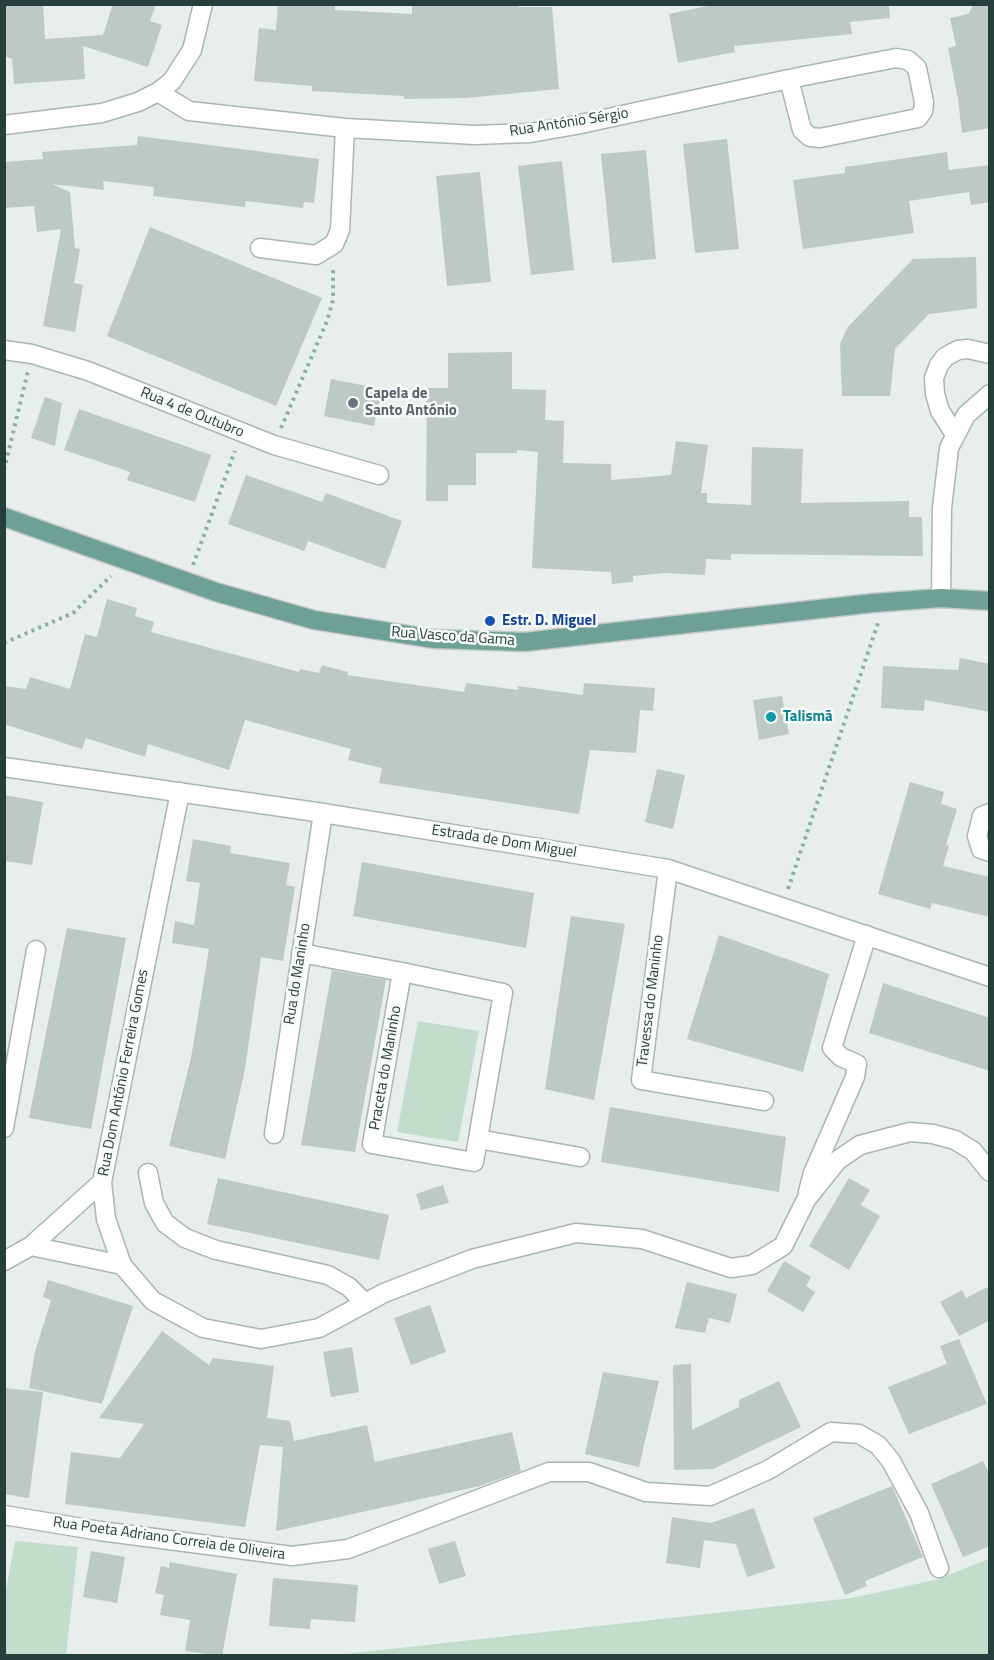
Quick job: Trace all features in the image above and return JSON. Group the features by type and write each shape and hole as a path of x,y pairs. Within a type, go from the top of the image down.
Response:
{"main road":[{"name":"Rua Vasco da Gama","path":"4,517 216,592 314,620 434,639 525,642 885,602 941,598 990,600"}],"street":[{"path":"4,125 102,113 138,102 158,92 172,81 192,50 203,4"},
{"name":"Rua António Sérgio","path":"158,92 189,111 430,135 530,133 789,79 896,58 908,60 917,68 924,102 923,111 918,118 820,138 810,137 802,130 789,79"},
{"path":"260,248 316,255 334,244 340,230 345,128"},
{"path":"954,433 940,411 935,394 934,378 939,365 945,357 958,350 968,349 990,354"},
{"name":"Rua 4 de Outubro","path":"4,350 32,354 88,371 274,445 380,475"},
{"path":"941,598 944,472 954,433 966,415 990,394"},
{"name":"Estrada de Dom Miguel","path":"4,767 323,813 668,869 990,977"},
{"name":"Rua Dom António Ferreira Gomes","path":"180,792 102,1182 105,1220 122,1265 153,1300 203,1328 261,1339 319,1328 384,1293 472,1259 576,1233 642,1239 681,1254 730,1268 752,1265 783,1246 806,1200 838,1160 860,1145 910,1132 933,1134 955,1140 973,1151 990,1172"},
{"name":"Rua do Maninho","path":"274,1134 323,813"},
{"path":"990,813 982,816 977,836 981,849 990,852"},
{"name":"Travessa do Maninho","path":"668,869 641,1080 764,1101"},
{"path":"806,1200 813,1173 855,1077 857,1064 841,1057 832,1048 867,935"},
{"path":"4,1128 36,950"},
{"name":"Praceta do Maninho","path":"301,953 402,972 503,993 474,1162 372,1144 402,972"},
{"path":"478,1138 580,1157"},
{"path":"148,1173 154,1203 165,1223 185,1238 216,1250 328,1275 349,1287 365,1303"},
{"path":"4,1261 31,1246 102,1182"},
{"path":"31,1246 122,1265"},
{"name":"Rua Poeta Adriano Correia de Oliveira","path":"4,1515 100,1531 292,1556 348,1549 549,1472 589,1472 646,1492 710,1496 768,1470 831,1432 860,1434 878,1445 891,1461 919,1512 939,1568"}],"path":[{"path":"274,445 327,321 333,300 334,244"},
{"path":"4,470 26,379"},
{"path":"199,549 228,470"},
{"path":"4,643 73,613 109,580 118,557"},
{"path":"782,907 885,602"}],"green space":[{"path":"418,1021 479,1031 458,1142 397,1132"},
{"path":"15,1541 78,1547 66,1655 5,1655 5,1595"},
{"path":"989,1559 989,1655 336,1655 852,1598 935,1580"}],"building":[{"path":"4,4 43,4 45,39 103,35 113,4 156,4 150,21 162,25 148,67 83,46 85,79 14,84 12,59 4,56"},
{"path":"278,4 335,4 335,10 412,14 412,4 518,4 518,7 552,7 559,89 466,98 404,99 404,96 312,91 312,86 254,81 259,28 276,30"},
{"path":"717,4 889,4 890,18 850,22 852,34 734,46 735,52 678,63 669,14"},
{"path":"974,4 990,4 990,128 962,133 948,48 956,46 950,18 968,14"},
{"path":"138,136 319,159 314,203 304,202 303,208 246,201 245,207 153,196 154,187 103,181 104,190 52,184 70,192 75,248 80,249 74,283 83,285 75,332 43,326 61,229 37,232 34,206 4,208 4,162 43,159 42,152 137,145"},
{"path":"727,139 739,249 695,253 683,144"},
{"path":"646,150 656,259 612,263 601,154"},
{"path":"947,152 949,170 990,165 990,202 971,205 969,192 909,201 914,233 803,249 793,180 845,173 845,167"},
{"path":"562,161 574,270 531,275 518,166"},
{"path":"480,172 491,282 447,286 436,176"},
{"path":"150,227 322,298 276,406 107,336"},
{"path":"976,257 977,308 929,314 895,349 890,396 842,396 840,344 847,328 913,259"},
{"path":"512,352 512,389 546,390 545,420 564,421 563,463 611,464 611,480 671,475 676,441 708,445 701,493 707,493 707,503 751,505 752,447 803,449 801,503 909,501 909,517 922,517 923,556 731,554 731,560 706,559 705,575 665,573 633,576 633,582 612,584 611,572 532,568 538,452 517,450 517,453 476,453 476,485 448,485 448,501 426,501 427,388 448,388 448,353"},
{"name":"Capela de Santo António","path":"331,379 382,389 374,426 324,416"},
{"path":"45,397 62,403 55,446 31,438"},
{"path":"79,409 211,455 195,502 127,480 130,472 64,450"},
{"path":"246,475 322,502 326,493 402,521 385,569 308,541 304,551 228,524"},
{"path":"107,599 137,608 135,616 154,622 151,632 299,672 300,669 319,673 322,665 348,672 347,675 464,692 466,683 518,690 518,686 583,695 584,683 655,688 653,711 640,710 636,753 590,750 579,814 379,783 382,768 348,760 351,749 245,720 229,770 148,744 145,757 86,738 82,749 4,724 4,686 26,689 30,677 70,689 85,634 97,637"},
{"path":"960,658 990,664 990,712 925,700 924,711 881,708 883,666 958,670"},
{"name":"Talismã","path":"782,696 789,734 759,740 753,700"},
{"path":"657,769 685,775 673,829 645,822"},
{"path":"910,782 944,792 941,804 957,809 946,845 949,846 943,866 990,877 990,917 932,903 930,909 878,894"},
{"path":"4,795 43,802 32,865 4,861"},
{"path":"193,839 231,846 230,853 290,863 286,885 295,887 283,961 261,957 245,1069 225,1159 169,1146 191,1058 209,949 172,943 175,921 194,925 200,883 186,881"},
{"path":"362,862 534,893 526,948 353,916"},
{"path":"571,916 625,924 594,1100 545,1089"},
{"path":"67,928 126,938 91,1129 29,1118"},
{"path":"719,935 829,974 803,1072 687,1039"},
{"path":"332,970 386,980 355,1152 301,1145"},
{"path":"883,983 990,1018 990,1071 869,1033"},
{"path":"610,1107 786,1137 779,1192 601,1162"},
{"path":"218,1178 389,1215 379,1260 207,1224"},
{"path":"849,1178 870,1190 861,1205 880,1216 849,1270 809,1246"},
{"path":"443,1185 449,1203 421,1210 416,1194"},
{"path":"784,1261 811,1277 806,1286 815,1292 803,1312 767,1291"},
{"path":"48,1280 133,1306 102,1404 29,1388 35,1352 51,1300 43,1297"},
{"path":"687,1282 737,1294 730,1323 709,1318 705,1333 675,1328"},
{"path":"990,1286 990,1320 959,1336 940,1302 962,1290 966,1298"},
{"path":"430,1305 446,1352 411,1365 394,1318"},
{"path":"162,1331 209,1365 213,1358 274,1366 267,1418 290,1421 294,1441 367,1425 375,1462 512,1432 521,1471 480,1486 276,1531 283,1447 260,1445 245,1527 65,1504 71,1452 120,1458 144,1424 99,1418"},
{"path":"959,1339 987,1404 909,1434 888,1387 947,1364 940,1346"},
{"path":"352,1347 359,1392 331,1397 323,1352"},
{"path":"691,1364 692,1430 739,1407 739,1400 779,1381 801,1427 713,1469 674,1470 673,1365"},
{"path":"603,1372 659,1381 639,1467 585,1454"},
{"path":"4,1388 43,1392 29,1498 4,1494"},
{"path":"983,1461 990,1475 990,1546 963,1557 931,1484"},
{"path":"892,1486 923,1557 865,1581 867,1586 845,1595 813,1518"},
{"path":"754,1508 775,1568 747,1577 736,1544 704,1540 700,1568 666,1563 672,1517 711,1523"},
{"path":"455,1541 466,1576 439,1584 428,1549"},
{"path":"91,1551 125,1557 117,1603 83,1597"},
{"path":"170,1562 237,1574 222,1656 185,1651 190,1620 160,1615 164,1595 155,1593 161,1566 169,1568"},
{"path":"273,1578 358,1585 355,1622 311,1619 310,1629 269,1626"}],"place":[{"name":"Capela de Santo António","path":"353,403"},
{"name":"Estr. D. Miguel","path":"490,621"},
{"name":"Talismã","path":"771,717"}]}
